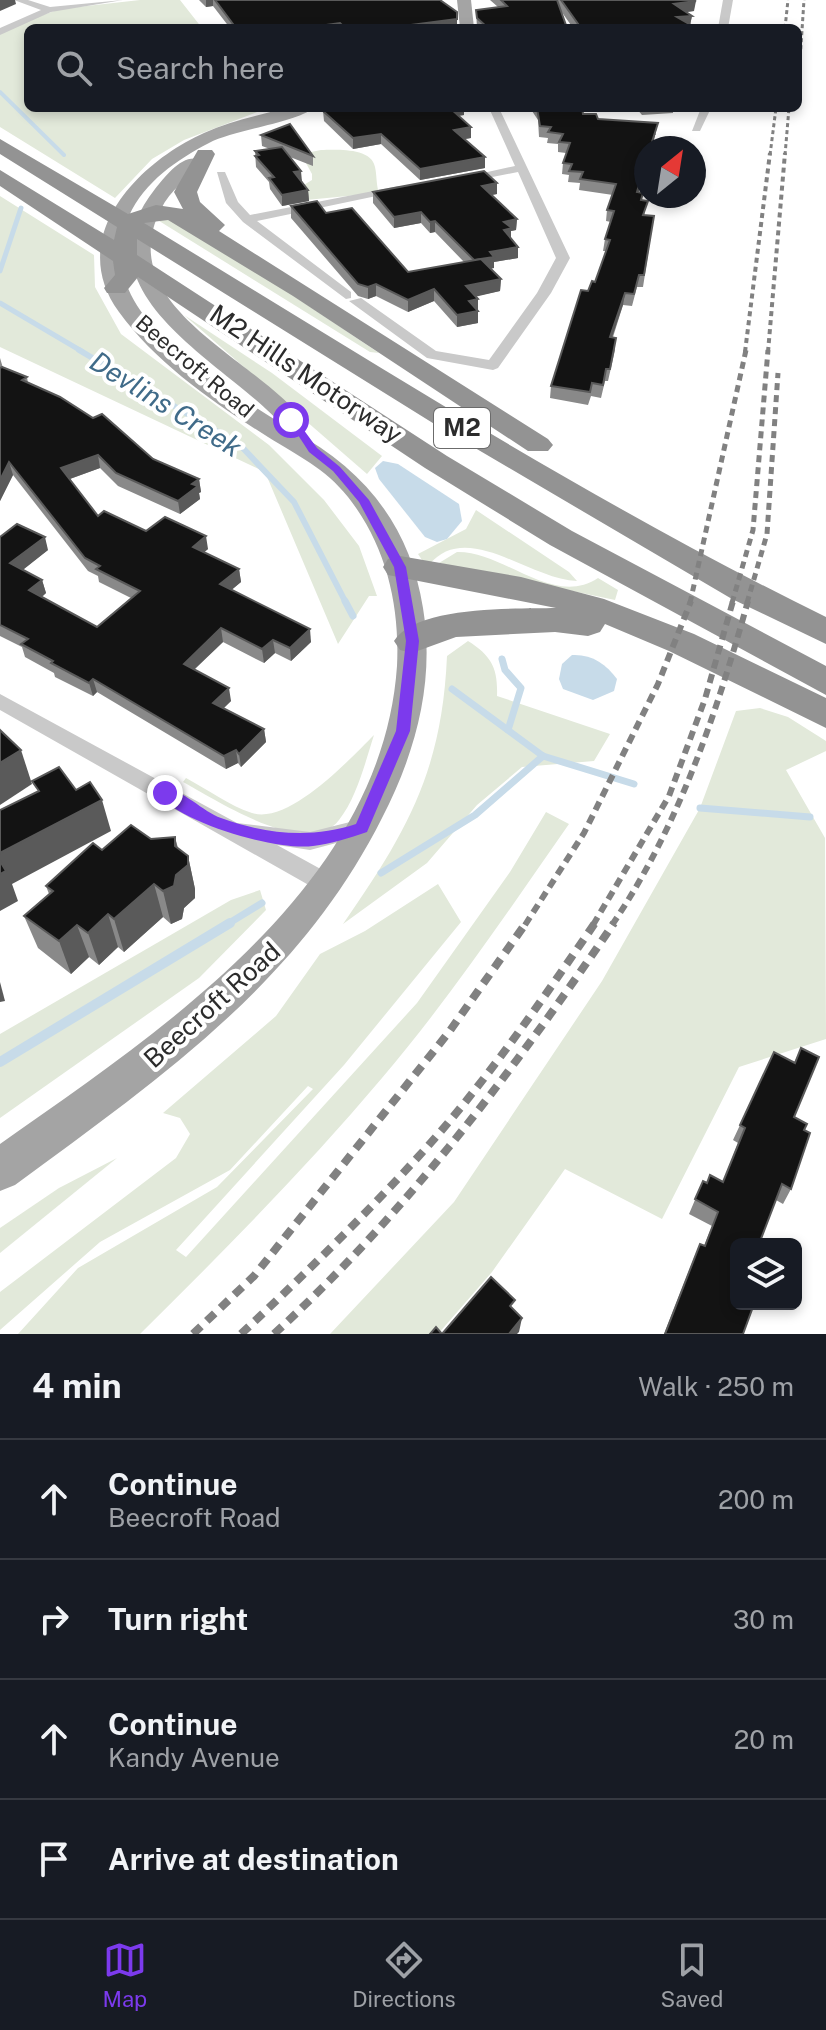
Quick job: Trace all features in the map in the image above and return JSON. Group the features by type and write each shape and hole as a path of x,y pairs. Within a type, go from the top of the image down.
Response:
{"highway":[{"name":"M2 Hills Motorway","path":"0,145 446,419 744,591 826,632"},
{"name":"M2","path":"205,154 183,188 185,201 302,291"},
{"name":"M2 Hills Motorway","path":"0,176 436,462 561,538 826,682"},
{"name":"M2","path":"148,212 173,213 188,219 302,291 689,539 744,591"},
{"path":"118,277 126,228 133,217 148,212"},
{"path":"400,567 500,585 592,607 694,649 826,714"},
{"path":"412,641 451,625 555,620 599,626 694,649"}],"main road":[{"path":"464,0 467,24"},
{"name":"Beecroft Road","path":"0,1170 204,1019 279,947 329,885 362,828 403,731 412,641 400,567 364,500 336,469 313,450 271,429 155,339 133,316 118,277 112,229 124,202 161,164 205,138 240,124 292,112"},
{"name":"Beecroft Road","path":"282,115 205,154 172,180 148,212 141,235 141,261 155,295 177,321 291,420 313,450"}],"street":[{"path":"19,0 49,10"},
{"path":"0,32 49,10 118,0"},
{"path":"724,24 728,0"},
{"path":"221,175 232,203 247,219 432,355 493,365 544,293 563,258 496,112"},
{"path":"696,129 704,112"},
{"path":"442,183 521,168"},
{"path":"247,219 412,188"},
{"path":"0,701 329,885"},
{"path":"215,823 268,836 310,841 362,828"}],"green space":[{"path":"140,0 180,0 199,24 24,24 24,112 257,112 184,140 152,159 115,198 0,127 0,30 60,9"},
{"path":"321,150 352,151 367,156 375,167 379,193 306,200 302,186 312,180 312,174 301,154"},
{"path":"0,196 94,255 95,287 121,334 269,445 324,500 359,546 377,596 369,596 338,644 265,472 0,347"},
{"path":"168,217 194,229 379,353 370,352 156,219"},
{"path":"184,315 272,373 382,456 367,474"},
{"path":"476,510 569,572 577,581 539,572 480,550 462,548 444,552 429,565 424,563 418,554 466,529"},
{"path":"457,552 493,560 546,583 581,585 598,578 618,590 615,600 439,563"},
{"path":"468,641 483,652 492,664 497,696 610,734 594,761 522,767 477,805 427,863 343,924 386,859 417,799 438,733 447,656"},
{"path":"760,708 788,717 826,741 826,751 786,770 825,838 826,1039 739,1067 662,1219 565,1169 492,1272 438,1334 330,1334 454,1202 602,981 700,808 736,711"},
{"path":"374,735 351,801 339,820 325,831 306,834 261,823 183,782 186,778 244,810 267,814 301,800 318,788"},
{"path":"546,812 569,824 431,1017 324,1144 140,1334 18,1334 78,1268 217,1187 313,1089 308,1086 230,1170 100,1242 0,1330 0,1292 176,1158 190,1134 180,1118 163,1113 276,1016 320,954 365,931 438,884 461,922 344,1065 176,1250 186,1257 417,1003 510,872"},
{"path":"260,890 266,910 199,978 0,1118 0,1034 231,900"},
{"path":"117,1158 0,1253 0,1228 59,1188"}],"water":[{"path":"383,461 398,464 459,504 462,521 447,539 437,542 425,537 379,479 375,468"},
{"path":"572,655 592,658 608,669 617,679 614,691 593,700 563,689 559,679 562,664"}],"building":[{"path":"215,0 440,0 457,12 457,19 419,24 233,24"},
{"path":"501,0 557,0 566,24 484,24 477,18 476,10 507,6"},
{"path":"561,0 696,1 674,4 692,16 677,17 689,24 578,24"},
{"path":"324,112 454,112 471,127 454,130 485,157 420,169 381,134 353,138"},
{"path":"538,112 583,112 596,114 598,119 658,123 654,136 634,136 634,208 646,208 643,215 654,216 644,275 639,275 634,294 625,293 610,337 616,338 610,369 606,369 603,385 592,383 590,392 551,386 581,290 588,291 592,281 595,282 610,240 605,239 614,211 607,210 616,184 580,179 583,172 569,171 572,164 563,163 570,143 559,142 563,134 548,132 551,127 540,126"},
{"path":"290,124 313,156 261,135"},
{"path":"282,147 301,171 294,172 308,190 282,195 269,178 274,177 255,156 259,155 255,151"},
{"path":"484,171 497,183 482,186 517,219 504,222 512,228 504,230 518,247 490,252 494,257 474,260 435,221 430,222 421,212 394,217 373,192"},
{"path":"317,201 326,213 352,208 408,272 481,259 501,279 466,286 478,299 469,301 478,311 457,315 434,289 408,300 376,284 368,287 358,284 291,206"},
{"path":"2,367 27,377 22,380 60,397 93,418 102,414 153,459 199,479 192,484 198,486 178,501 116,473 98,455 61,468 98,516 104,511 146,531 165,517 206,536 193,547 239,569 220,584 310,629 290,648 273,640 262,649 221,628 184,664 229,688 213,703 264,729 239,754 236,750 224,756 93,679 89,683 51,663 53,661 21,644 28,639 0,625 0,537 17,524 45,537 10,563 42,580 29,590 97,627 140,591 96,569 100,566 85,558 9,462 0,480"},
{"path":"0,730 21,750 0,763"},
{"path":"59,767 76,790 90,782 102,800 0,853 0,810 39,791 32,781"},
{"path":"131,825 151,839 175,837 175,846 188,856 188,865 176,875 174,886 163,891 154,884 114,919 108,914 88,933 77,925 59,941 24,916 53,891 46,886 93,843 102,850"},
{"path":"801,1048 819,1057 794,1117 807,1124 804,1130 810,1133 791,1189 782,1184 761,1238 730,1238 730,1310 752,1310 743,1334 665,1334 700,1244 705,1246 718,1212 695,1199 703,1181 707,1183 710,1175 723,1182 745,1128 740,1125 774,1052 795,1063"},
{"path":"491,1277 515,1300 510,1306 522,1318 509,1334 442,1334"},
{"path":"436,1327 442,1334 430,1334"}],"waterway":[{"name":"Devlins Creek","path":"0,92 64,155"},
{"name":"Devlins Creek","path":"0,271 21,208"},
{"name":"Devlins Creek","path":"0,303 83,352"},
{"name":"Devlins Creek","path":"79,350 240,445 294,502 346,603"},
{"name":"Devlins Creek","path":"345,601 353,616"},
{"path":"502,659 505,670 521,688 508,730"},
{"name":"Devlins Creek","path":"452,689 543,756"},
{"path":"381,873 475,815 543,756"},
{"name":"Devlins Creek","path":"543,756 634,784"},
{"name":"Devlins Creek","path":"700,808 810,817"},
{"path":"226,925 262,903"},
{"path":"0,1062 230,923"}],"railway":[{"path":"785,24 788,0"},
{"path":"802,30 804,0"},
{"path":"770,155 775,112"},
{"path":"785,155 789,112"},
{"path":"745,352 770,153"},
{"path":"768,352 785,153"},
{"path":"690,603 746,350"},
{"path":"732,603 753,530 768,350"},
{"path":"747,603 767,534 778,373"},
{"path":"525,925 584,833 658,684 691,601"},
{"path":"593,925 669,796 705,699 733,601"},
{"path":"612,925 657,849 693,769 723,686 748,601"},
{"path":"193,1334 254,1276 449,1032 526,923"},
{"path":"241,1334 353,1225 442,1130 511,1043 595,923"},
{"path":"274,1334 322,1288 413,1190 497,1086 614,923"}],"route":[{"path":"165,793 215,823 268,836 310,841 338,835 362,828 390,768 403,731 412,675 412,641 400,567 364,500 336,469 313,450 291,420"}]}
